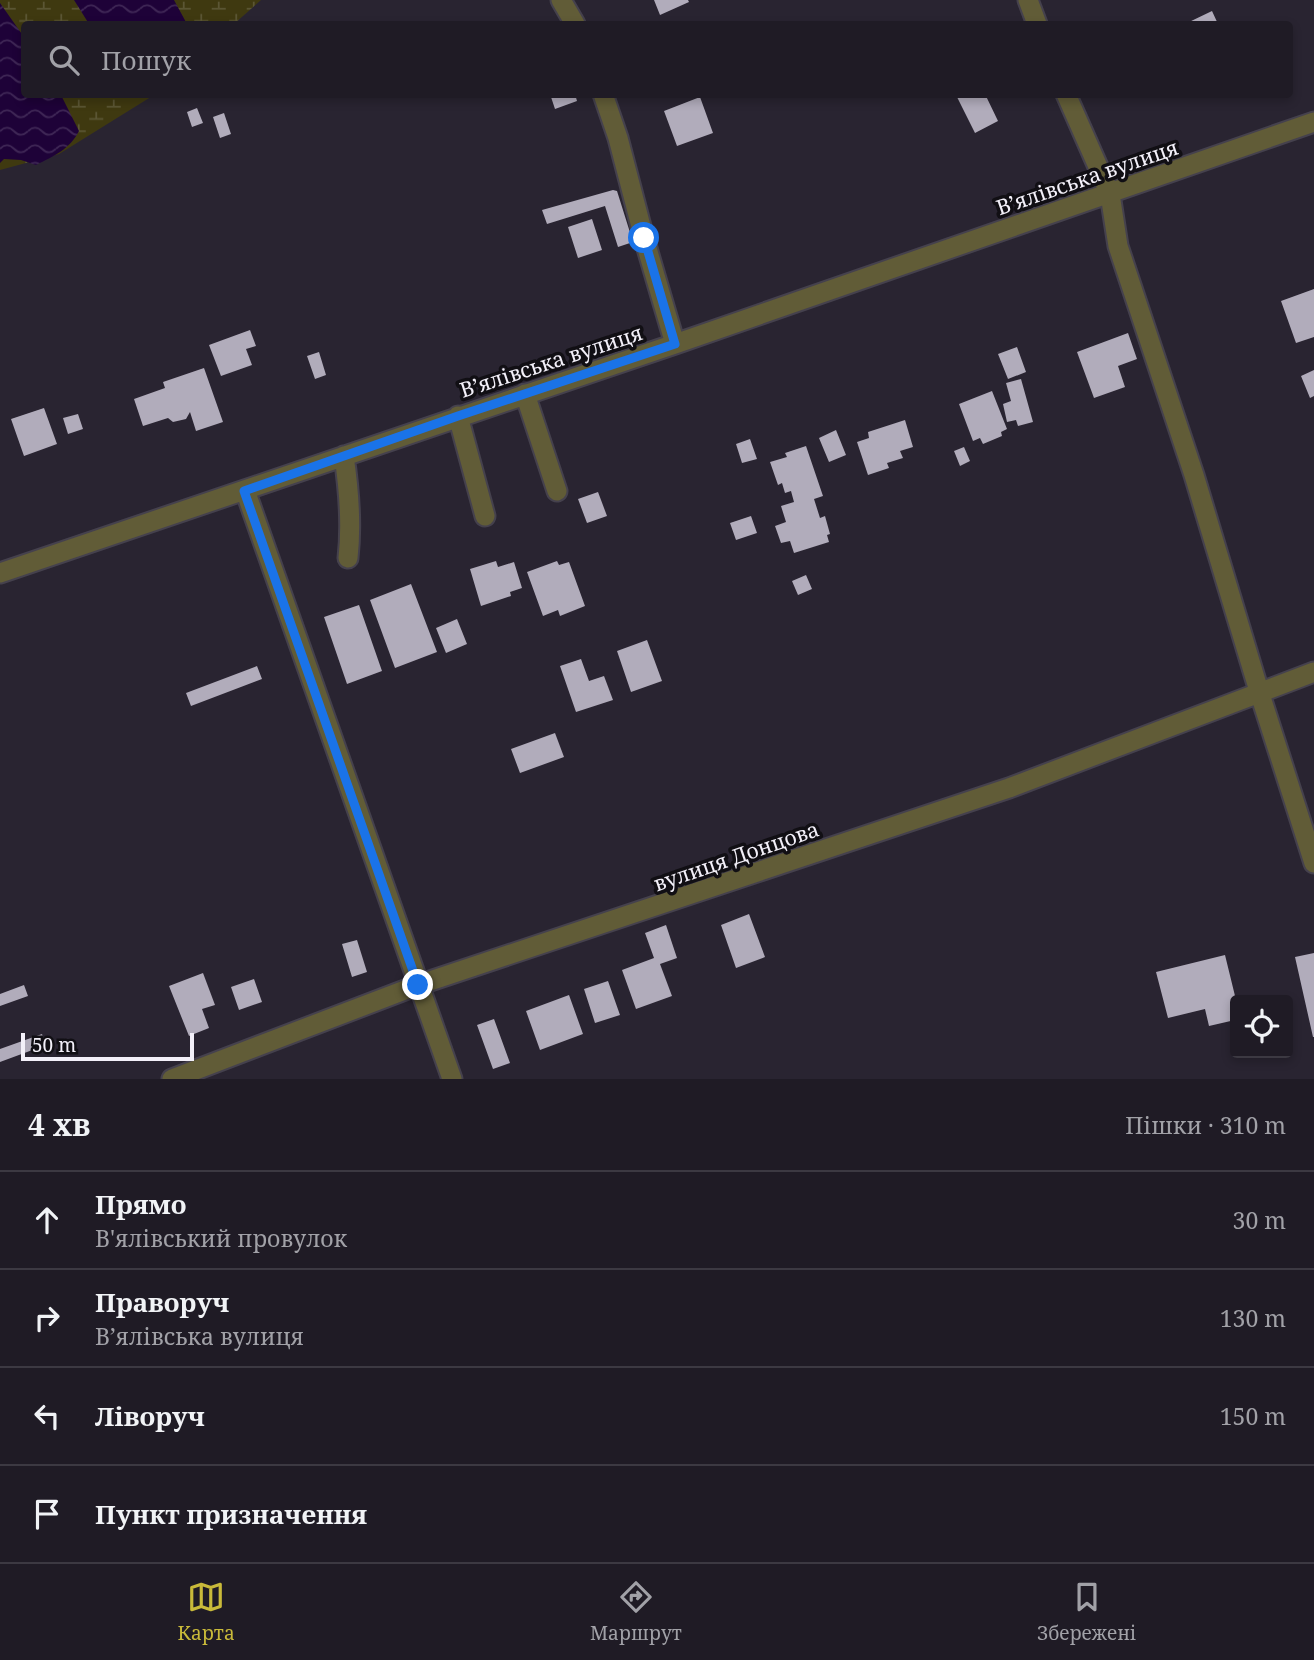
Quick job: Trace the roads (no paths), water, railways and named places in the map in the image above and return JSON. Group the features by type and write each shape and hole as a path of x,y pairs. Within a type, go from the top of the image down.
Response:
{"street":[{"path":"561,0 573,21"},
{"path":"1028,0 1036,21"},
{"path":"604,98 675,344"},
{"path":"1068,98 1110,194 1118,246 1194,475 1314,863"},
{"name":"В’ялівська вулиця","path":"0,573 675,344 1314,122"},
{"path":"525,394 556,491"},
{"path":"458,416 485,516"},
{"path":"344,456 351,532 348,558"},
{"path":"244,491 452,1079"},
{"name":"вулиця Донцова","path":"172,1079 418,985 1009,788 1314,671"}],"water":[{"path":"74,0 174,0 185,21 87,21"},
{"path":"0,3 21,33 21,98 62,98 79,131 66,147 36,165 21,160 4,159 0,163"}]}
